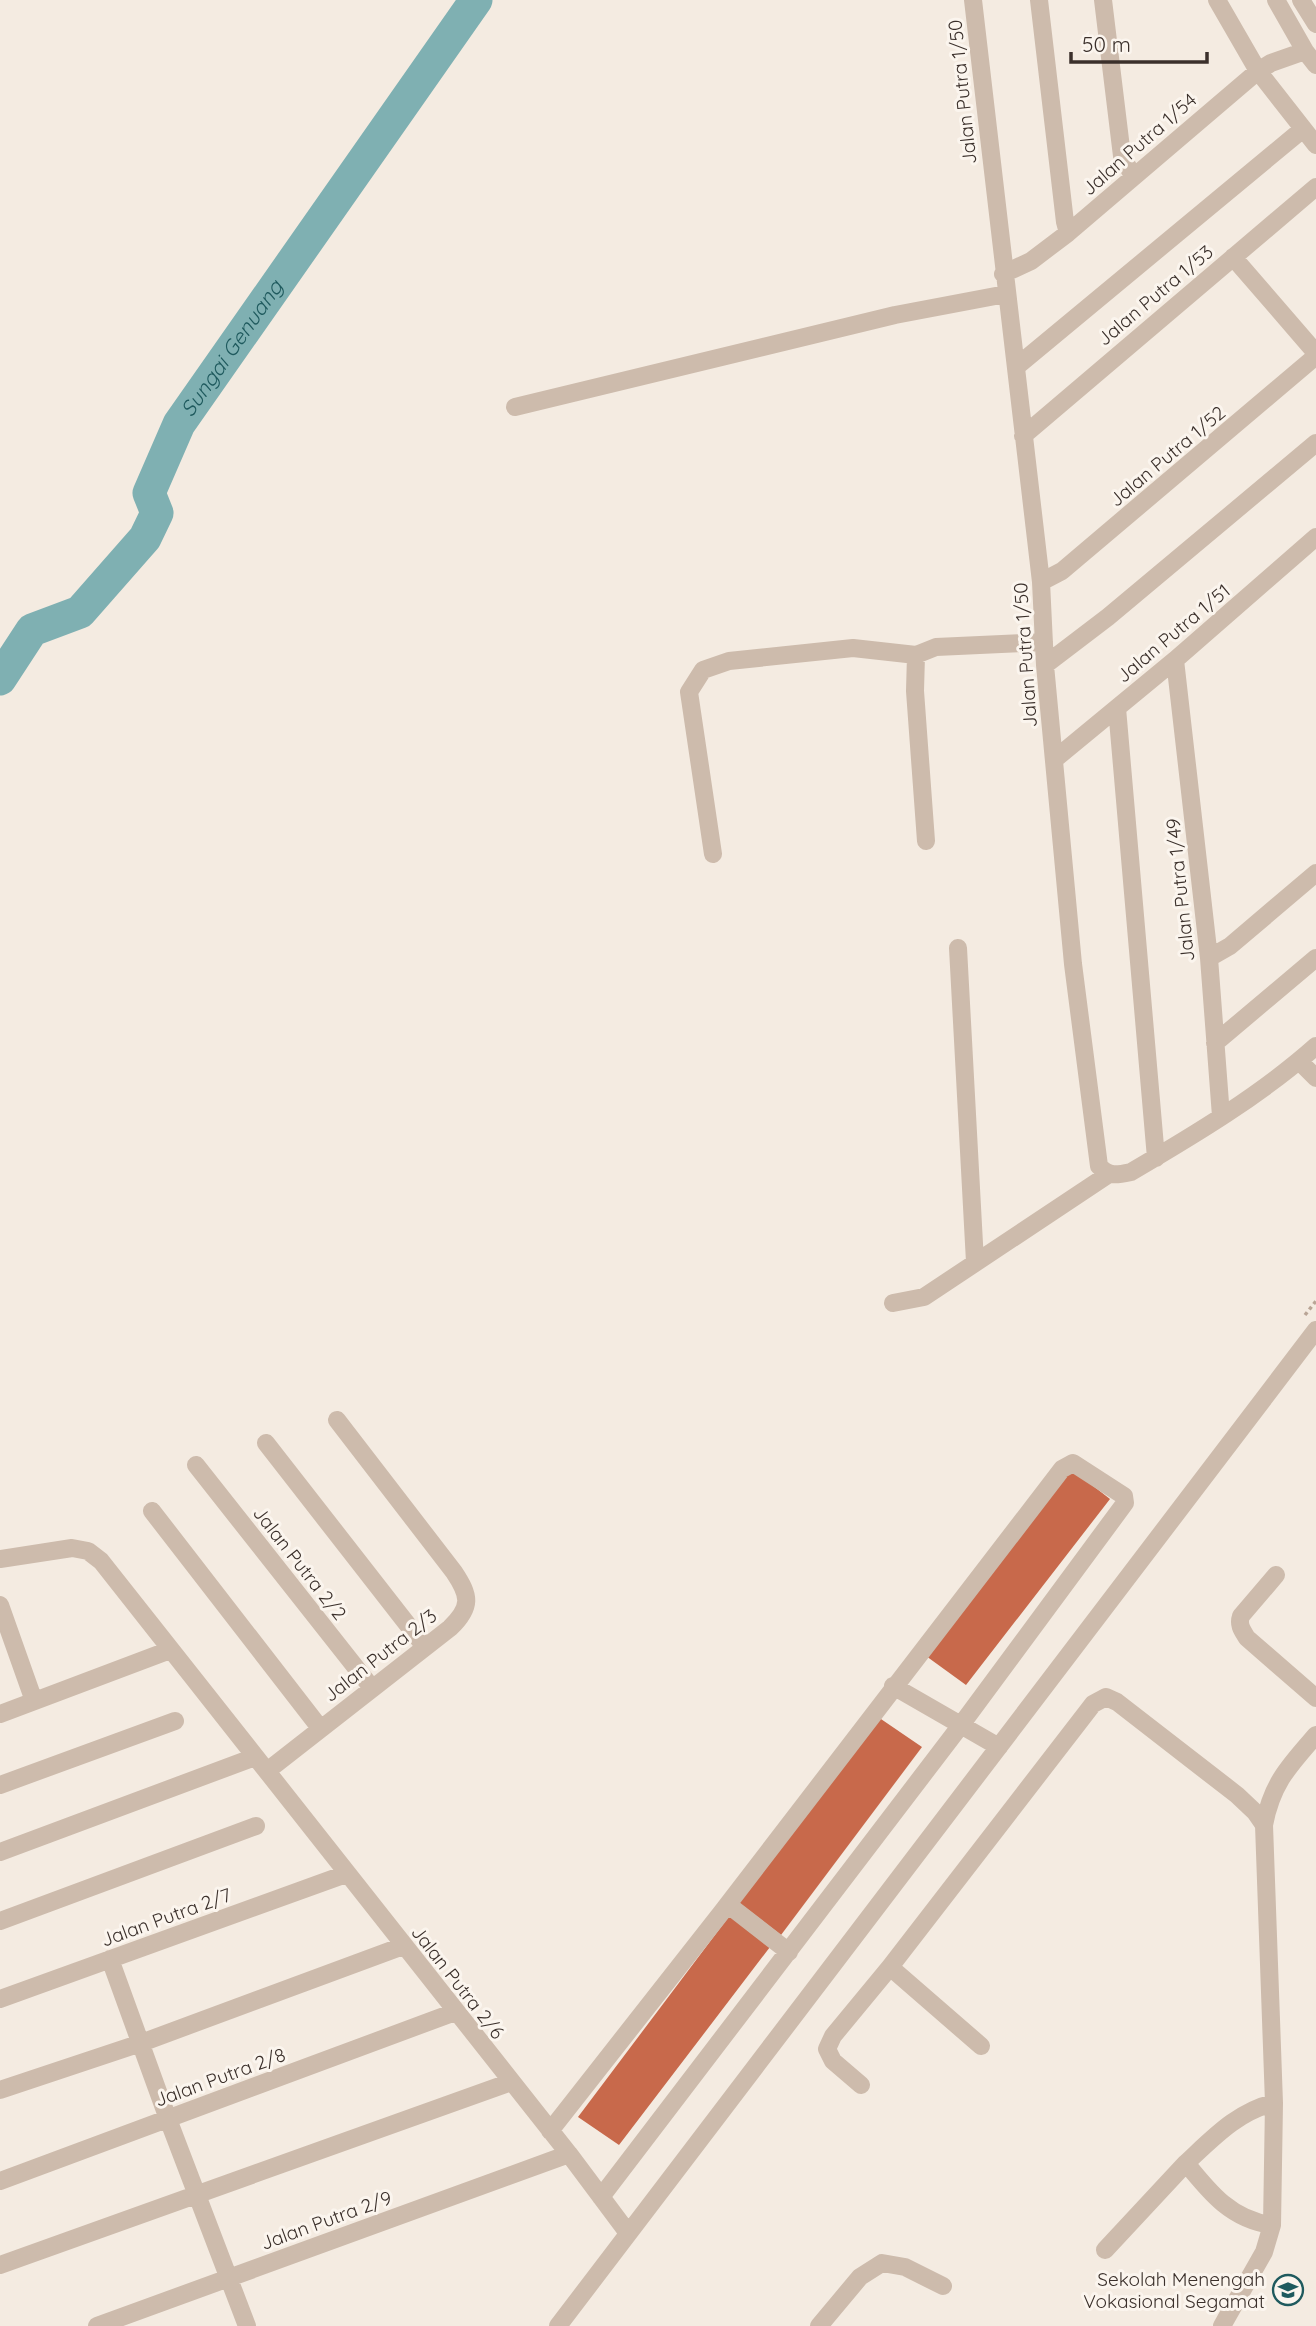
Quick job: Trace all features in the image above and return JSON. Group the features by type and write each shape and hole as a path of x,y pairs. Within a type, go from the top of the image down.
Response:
{"street":[{"name":"Jalan Putra 1/50","path":"974,0 1003,274 1041,582 1045,665 1073,964 1097,1156 1099,1166 1105,1173 1110,1174"},
{"path":"1039,0 1068,233"},
{"path":"1102,0 1122,156 1133,176"},
{"path":"1217,0 1258,71 1316,145"},
{"path":"1276,0 1311,58"},
{"path":"1301,0 1316,24"},
{"name":"Jalan Putra 1/54","path":"1003,274 1031,261 1068,233 1258,71 1271,63 1311,58"},
{"path":"1016,367 1303,129"},
{"name":"Jalan Putra 1/53","path":"1023,436 1316,187"},
{"path":"1233,257 1316,355"},
{"path":"516,407 895,315 1006,294"},
{"name":"Jalan Putra 1/52","path":"1041,582 1062,571 1316,355"},
{"path":"1045,665 1119,608 1316,443"},
{"name":"Jalan Putra 1/51","path":"1055,759 1314,544"},
{"path":"713,855 689,692 703,670 729,661 853,648 915,655 936,647 1044,642"},
{"path":"915,655 915,691 926,841"},
{"name":"Jalan Putra 1/49","path":"1175,660 1209,958 1221,1116"},
{"path":"1117,708 1156,1158"},
{"path":"1209,958 1230,946 1316,873"},
{"path":"958,948 975,1262"},
{"path":"1215,1043 1316,958"},
{"path":"893,1303 924,1297 1110,1174 1131,1172 1156,1158 1221,1116 1316,1046"},
{"path":"1299,1061 1316,1079"},
{"path":"558,2326 1316,1330"},
{"name":"Jalan Putra 2/3","path":"261,1764 320,1728 425,1647 459,1619 468,1601 454,1572 337,1420"},
{"path":"266,1443 425,1647"},
{"path":"550,2131 1062,1469 1073,1463 1124,1496 1125,1503 961,1725 601,2197"},
{"name":"Jalan Putra 2/2","path":"196,1465 372,1688"},
{"path":"152,1511 320,1728"},
{"name":"Jalan Putra 2/6","path":"0,1559 80,1549 88,1551 101,1561 628,2232"},
{"path":"1276,1575 1241,1616 1241,1629 1247,1638 1316,1698"},
{"path":"0,1605 34,1701"},
{"path":"0,1714 170,1650"},
{"path":"893,1686 999,1747"},
{"path":"860,2085 833,2061 827,2049 832,2036 890,1967 1093,1704 1106,1697 1117,1702 1237,1795 1264,1825"},
{"path":"0,1785 175,1721"},
{"path":"1223,2326 1264,2252 1272,2225 1274,2103 1264,1825 1273,1791 1288,1767 1316,1735"},
{"path":"0,1853 261,1764"},
{"path":"0,1922 256,1826"},
{"name":"Jalan Putra 2/7","path":"1,1996 346,1874"},
{"path":"725,1908 731,1907 789,1952"},
{"path":"0,2090 141,2043 403,1946"},
{"path":"110,1959 247,2326"},
{"path":"890,1967 981,2046"},
{"name":"Jalan Putra 2/8","path":"0,2181 455,2012"},
{"path":"0,2265 511,2082"},
{"path":"1105,2250 1186,2163 1234,2120 1256,2107 1274,2103"},
{"name":"Jalan Putra 2/9","path":"97,2326 569,2154"},
{"path":"1186,2163 1220,2203 1246,2219 1272,2225"},
{"path":"819,2326 860,2277 882,2263 905,2267 943,2286"}],"building":[{"path":"1070,1468 1110,1499 966,1685 926,1656"},
{"path":"878,1717 922,1747 781,1935 738,1902"},
{"path":"730,1915 770,1947 619,2145 578,2117"}],"waterway":[{"name":"Sungai Genuang","path":"0,679 32,630 80,612 145,538 157,513 149,493 179,424 476,0"}],"place":[{"name":"Sekolah Menengah Vokasional Segamat","path":"1288,2290"}]}
